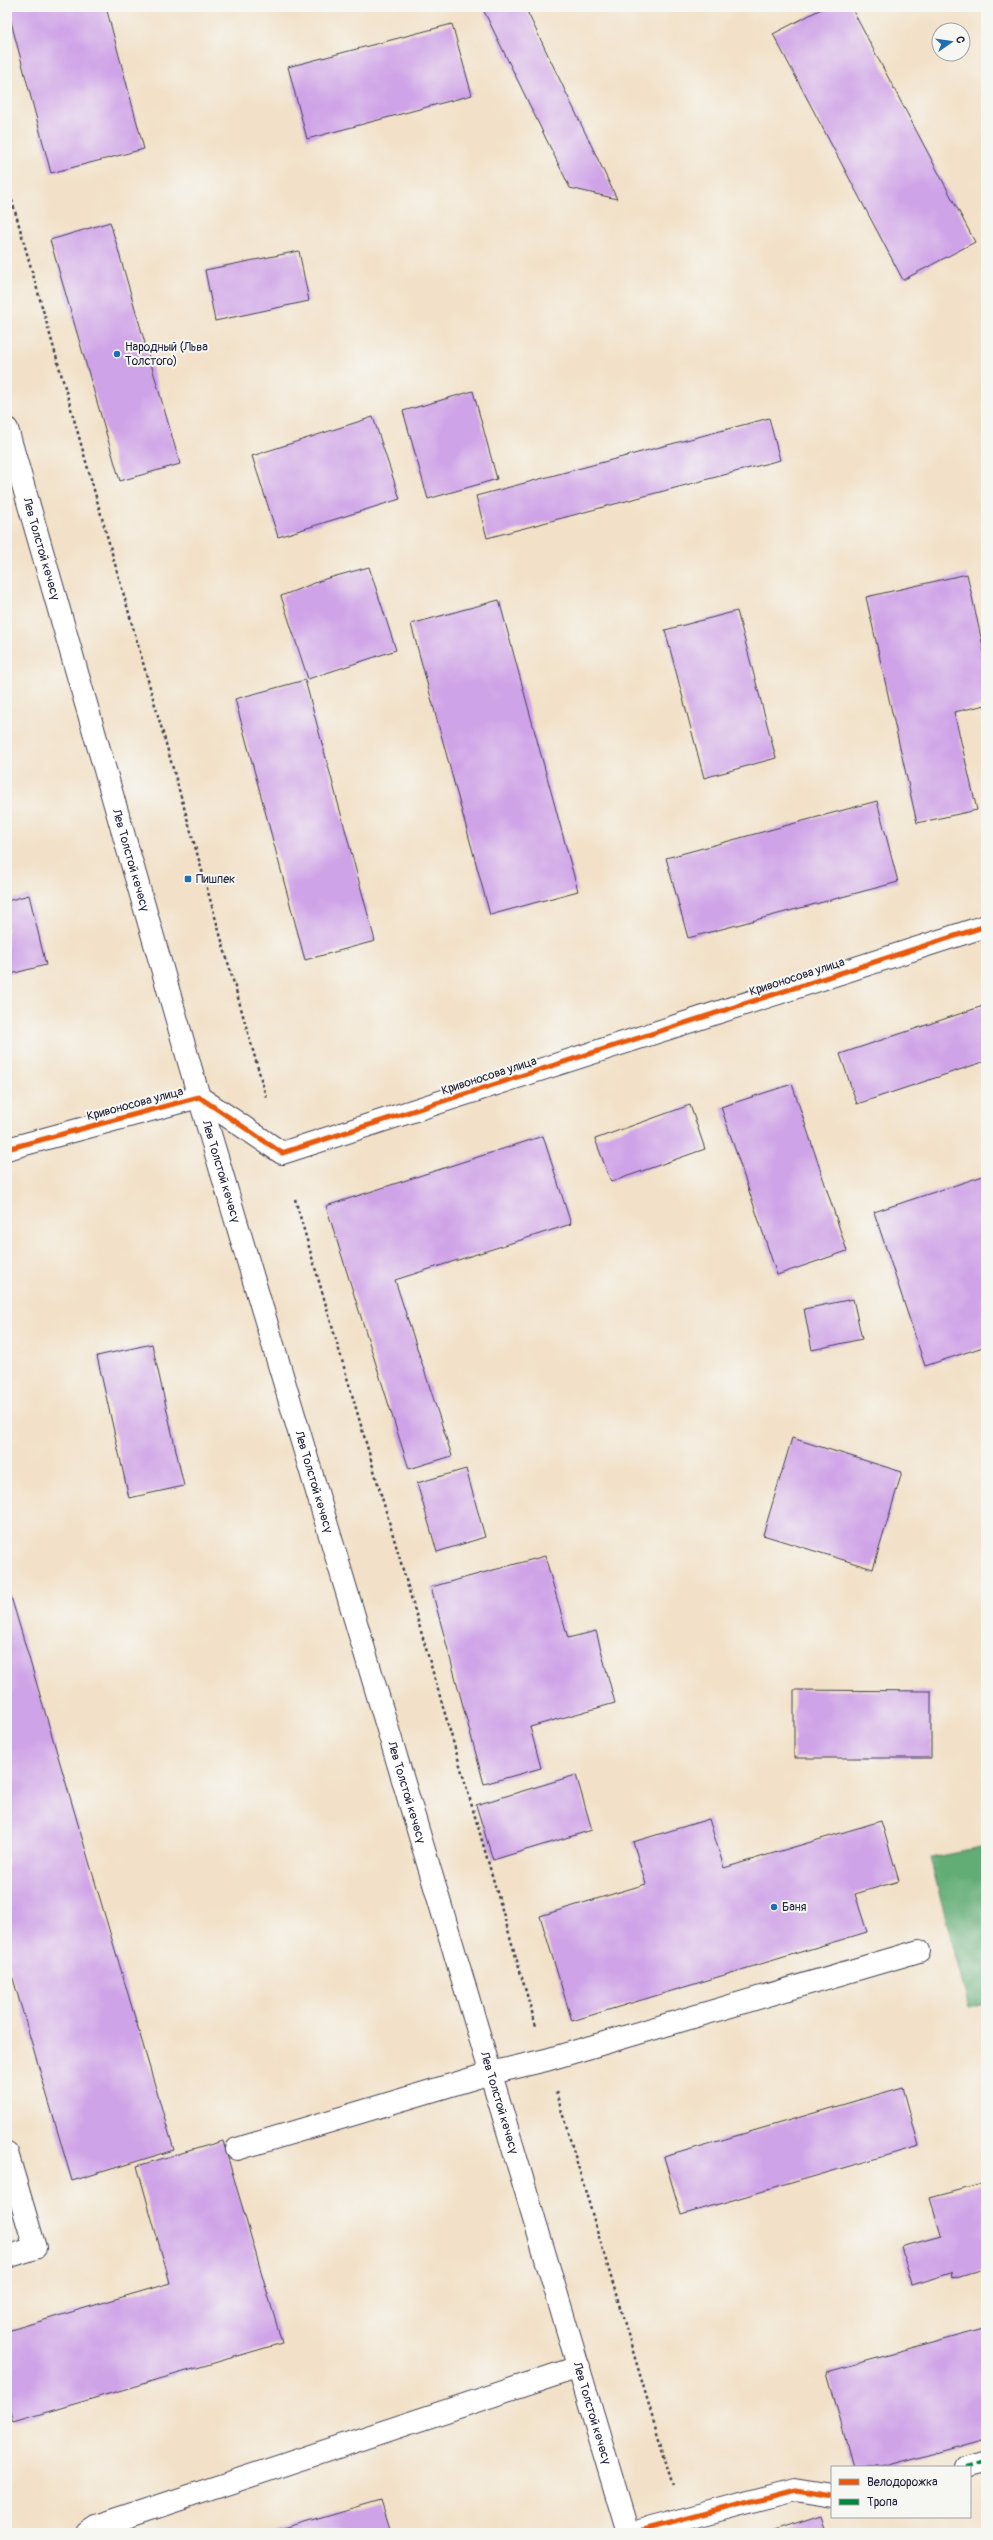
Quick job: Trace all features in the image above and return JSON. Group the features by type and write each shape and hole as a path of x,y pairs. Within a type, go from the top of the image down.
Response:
{"main road":[{"name":"Лев Толстой көчөсү","path":"7,429 199,1097 628,2533"},
{"name":"Кривоносова улица","path":"7,1149 199,1097 282,1154 986,926"},
{"path":"237,2149 491,2073 546,2060 918,1951"},
{"path":"7,2153 35,2248 7,2258"},
{"path":"87,2533 96,2526 579,2367"},
{"path":"970,2466 986,2462"},
{"path":"632,2533 794,2490 831,2496"}],"path":[{"path":"7,183 268,1102"},
{"path":"295,1199 546,2060 684,2519"}],"green space":[{"path":"986,1847 986,2004 969,2008 930,1858"}],"building":[{"path":"7,7 106,7 144,149 51,173"},
{"path":"482,7 525,7 617,199 570,188"},
{"path":"825,7 851,7 975,242 903,280 773,34"},
{"path":"452,24 472,95 307,139 288,67"},
{"path":"110,222 180,464 120,481 50,240"},
{"path":"299,251 309,301 215,321 205,270"},
{"path":"473,391 497,479 428,499 403,411"},
{"path":"373,417 400,499 278,537 252,456"},
{"path":"769,418 780,460 487,538 476,496"},
{"path":"369,567 396,650 308,679 281,596 325,579"},
{"path":"967,574 986,660 986,705 954,712 977,810 917,823 866,597"},
{"path":"499,600 578,891 490,915 411,624"},
{"path":"737,611 776,758 704,778 665,630"},
{"path":"305,680 375,941 305,960 235,699"},
{"path":"877,801 898,882 688,938 666,858"},
{"path":"29,895 46,965 7,975 7,901"},
{"path":"986,1005 986,1061 857,1104 840,1054"},
{"path":"792,1084 847,1251 777,1275 721,1107"},
{"path":"690,1105 705,1149 611,1182 595,1139"},
{"path":"543,1136 571,1224 395,1280 452,1456 409,1469 326,1206"},
{"path":"986,1175 986,1346 925,1366 874,1212"},
{"path":"853,1299 862,1339 812,1350 804,1309"},
{"path":"152,1344 184,1486 129,1498 97,1356"},
{"path":"792,1438 902,1472 873,1569 763,1535"},
{"path":"466,1469 485,1537 437,1552 417,1483"},
{"path":"545,1556 568,1638 596,1631 615,1703 530,1727 541,1768 484,1784 431,1587"},
{"path":"7,1583 174,2150 72,2181 7,1958"},
{"path":"794,1690 931,1691 931,1758 794,1758"},
{"path":"576,1775 592,1830 493,1860 476,1805"},
{"path":"709,1819 724,1868 881,1821 899,1881 855,1894 867,1932 572,2021 540,1916 646,1884 633,1842"},
{"path":"903,2087 919,2146 681,2215 664,2157"},
{"path":"223,2141 282,2343 13,2422 7,2402 7,2331 170,2283 137,2166"},
{"path":"986,2183 986,2269 953,2279 952,2273 912,2285 901,2247 941,2236 930,2198"},
{"path":"986,2328 986,2438 885,2466 853,2466 827,2372"},
{"path":"380,2501 390,2533 270,2533"},
{"path":"821,2515 827,2533 765,2533"}],"marked path":[{"path":"970,2466 986,2462"}],"cycle path":[{"path":"7,1149 199,1097 282,1153 986,926"},
{"path":"632,2533 794,2490 831,2496"}],"place":[{"name":"Народный (Льва Толстого)","path":"117,354"},
{"name":"Пишпек","path":"188,879"},
{"name":"Баня","path":"774,1907"}]}
